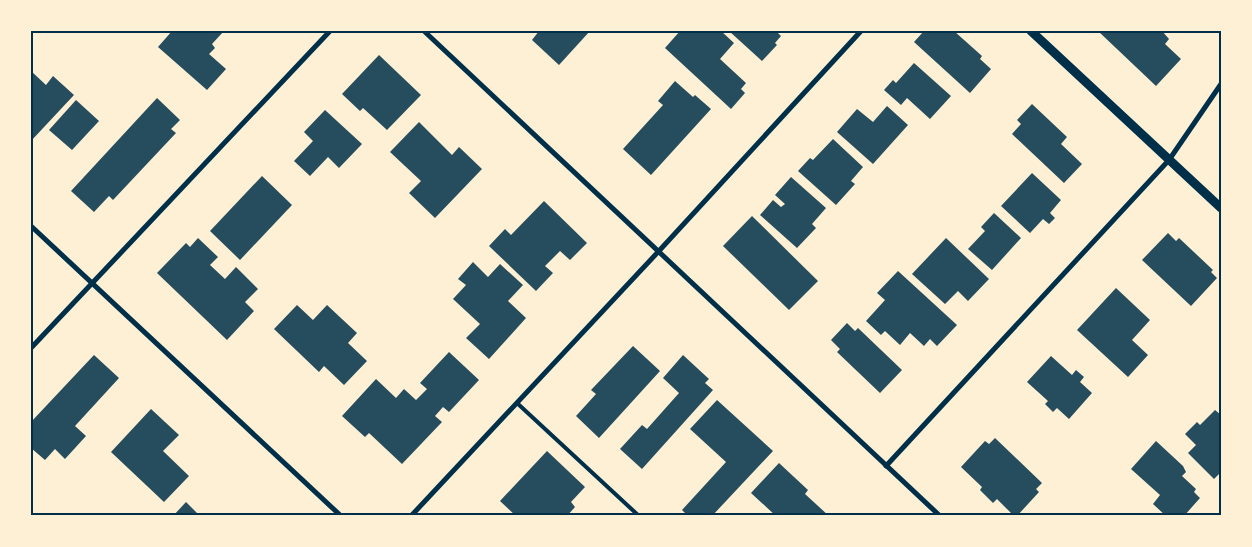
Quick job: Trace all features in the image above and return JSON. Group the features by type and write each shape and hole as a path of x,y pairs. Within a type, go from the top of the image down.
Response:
{"street":[{"path":"31,348 330,31"},
{"path":"424,31 940,516"},
{"path":"411,516 658,252 861,31"},
{"path":"1031,31 1221,208"},
{"path":"886,466 1170,160 1221,84"},
{"path":"31,226 341,516"}],"lane":[{"path":"517,403 639,516"}],"building":[{"path":"172,31 224,31 212,44 215,48 209,54 226,69 207,90 158,47"},
{"path":"539,31 590,31 559,65 532,40"},
{"path":"680,31 721,31 734,43 720,59 746,83 741,89 745,93 731,109 665,48"},
{"path":"729,31 776,31 781,36 775,43 777,45 762,61"},
{"path":"924,31 947,31 949,33 954,31 982,56 980,59 991,69 970,93 914,42"},
{"path":"1098,31 1162,31 1169,39 1165,44 1181,59 1156,86"},
{"path":"379,55 421,95 387,130 363,108 360,111 342,94"},
{"path":"914,63 951,96 930,119 907,98 901,105 884,90 893,80 896,83"},
{"path":"31,71 46,85 53,76 74,95 31,141"},
{"path":"675,81 693,97 695,95 711,109 651,175 623,149 663,105 658,101"},
{"path":"157,98 180,120 171,129 176,133 113,200 109,196 94,212 71,191"},
{"path":"76,100 99,121 72,150 49,130"},
{"path":"1032,104 1067,137 1061,144 1082,164 1064,183 1012,134 1021,124 1017,120"},
{"path":"887,106 908,125 873,164 837,132 857,109 873,122"},
{"path":"325,110 362,144 339,168 328,157 310,176 294,161 313,141 304,132"},
{"path":"419,122 452,155 459,147 482,169 435,218 409,193 421,181 390,152"},
{"path":"833,139 863,167 851,181 855,184 836,205 798,171 810,158 813,160"},
{"path":"1032,173 1061,200 1050,213 1055,218 1049,224 1043,219 1030,233 1001,206"},
{"path":"262,176 292,205 240,260 210,231"},
{"path":"791,177 826,208 812,224 816,228 797,248 760,215 773,200 781,207 785,204 775,195"},
{"path":"544,201 587,243 570,260 560,251 545,266 553,273 536,291 489,246 505,229 511,235"},
{"path":"994,213 1021,238 992,270 968,249 985,231 981,227"},
{"path":"752,216 818,281 789,310 723,246"},
{"path":"1168,233 1176,241 1179,238 1213,270 1211,272 1217,278 1191,306 1142,260"},
{"path":"198,238 218,257 210,265 225,279 236,267 258,289 245,302 254,311 227,340 157,273 186,243 190,247"},
{"path":"946,238 989,279 968,301 958,291 945,304 912,274"},
{"path":"473,262 488,277 500,264 523,285 508,301 526,318 489,359 466,338 480,324 453,299 466,285 458,279"},
{"path":"898,271 957,325 937,346 930,339 924,346 910,333 900,345 885,331 881,335 866,321 885,300 877,293"},
{"path":"1116,288 1150,320 1132,340 1148,355 1128,377 1077,330"},
{"path":"297,305 313,320 327,305 357,333 348,343 367,361 344,385 324,366 319,372 274,329"},
{"path":"847,323 855,331 858,328 902,370 880,393 837,352 840,349 831,340"},
{"path":"633,346 660,371 599,438 576,416 596,394 591,390"},
{"path":"449,352 479,380 449,412 443,407 435,416 442,422 402,464 369,433 365,437 342,416 376,379 396,398 404,389 416,400 427,389 420,383"},
{"path":"94,355 119,378 75,426 86,436 65,459 55,449 45,460 31,448 31,422"},
{"path":"683,355 709,379 705,383 713,390 642,469 620,449 642,425 647,429 679,393 663,378"},
{"path":"1051,356 1072,375 1076,370 1084,377 1080,382 1092,393 1069,419 1057,408 1053,412 1045,404 1048,401 1027,382"},
{"path":"717,400 773,451 712,516 688,516 682,510 726,462 690,429"},
{"path":"151,409 179,435 163,451 189,476 164,502 111,452"},
{"path":"1215,410 1221,415 1221,472 1214,479 1188,453 1196,445 1185,434 1197,422 1200,425"},
{"path":"995,438 1042,483 1036,489 1039,492 1017,516 1014,516 997,499 993,503 980,490 982,487 961,467 985,441 989,444"},
{"path":"1156,441 1183,466 1186,472 1182,476 1196,489 1194,492 1200,498 1184,516 1166,516 1153,504 1160,495 1131,469"},
{"path":"547,451 585,487 571,502 575,507 567,516 556,516 554,513 552,516 516,516 500,501"},
{"path":"779,463 808,490 805,494 829,516 776,516 751,493"},
{"path":"186,502 200,516 173,516"}]}
